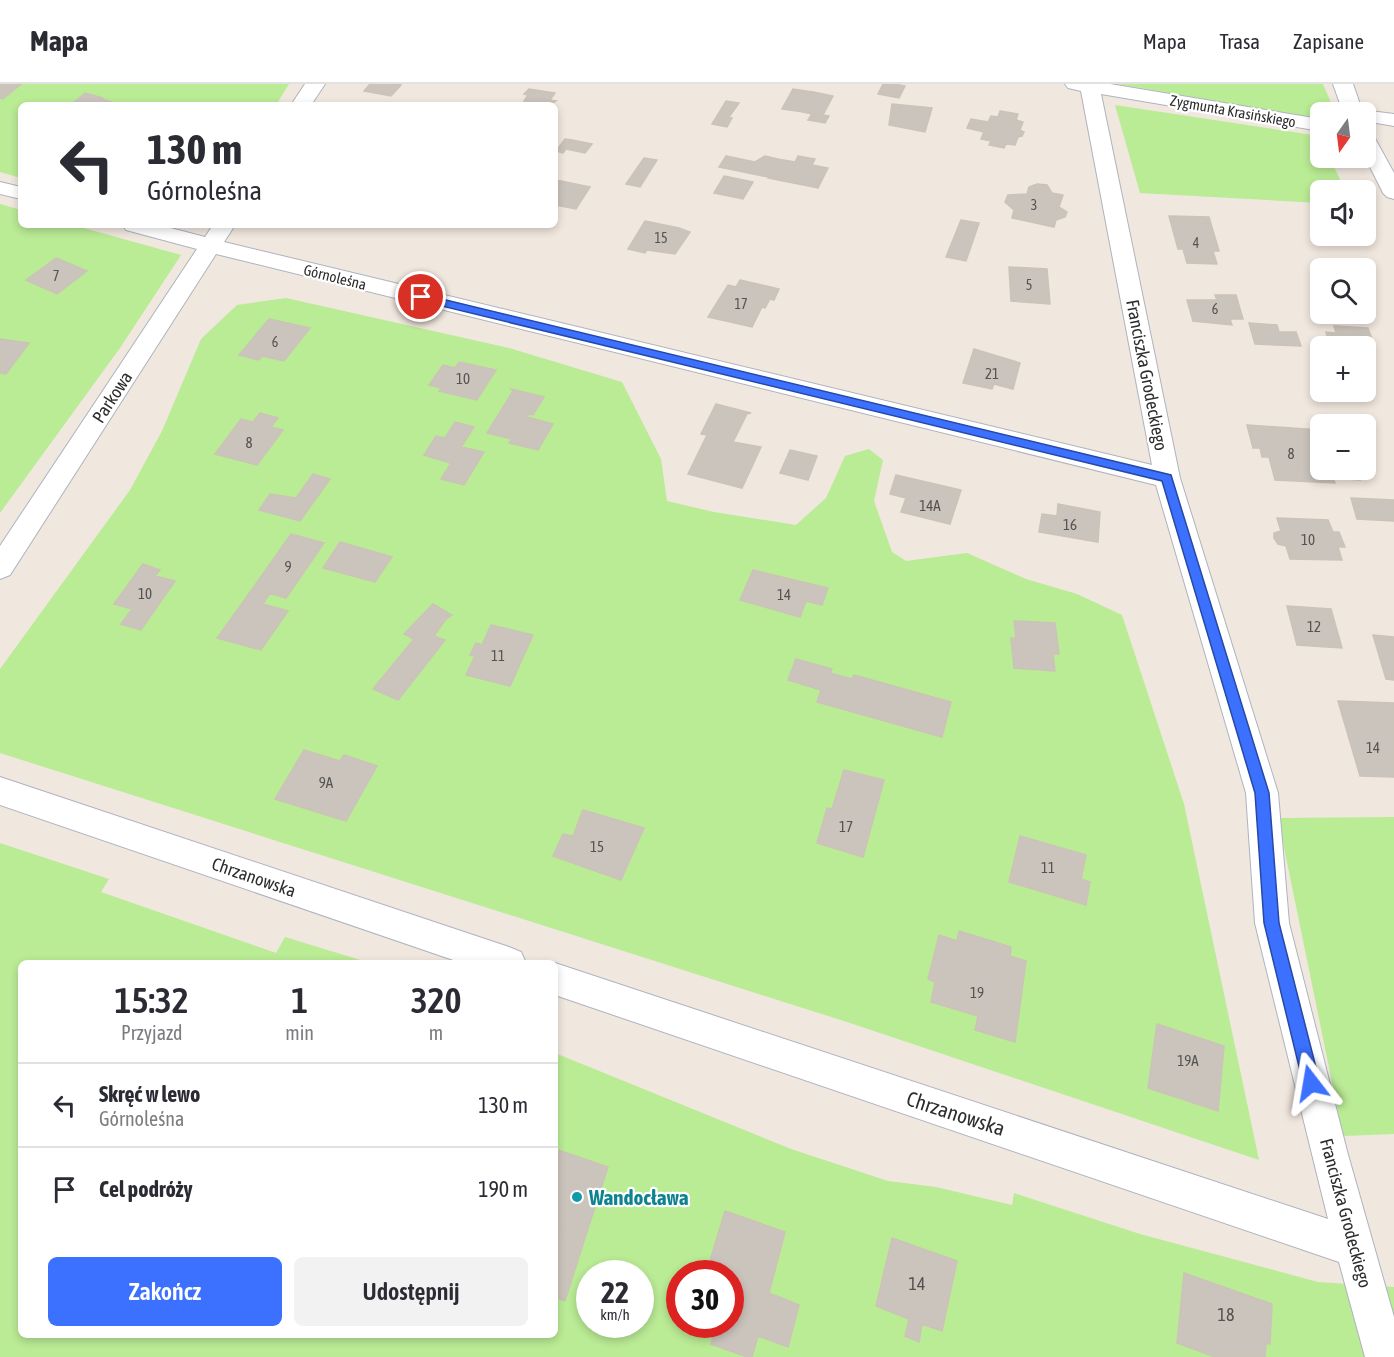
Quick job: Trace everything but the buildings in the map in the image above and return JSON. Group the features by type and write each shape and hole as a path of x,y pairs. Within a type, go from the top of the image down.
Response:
{"street":[{"path":"303,102 315,84"},
{"path":"1343,84 1349,102"},
{"name":"Zygmunta Krasińskiego","path":"1083,85 1310,124"},
{"name":"Franciszka Grodeckiego","path":"1083,85 1167,478 1262,793 1272,923 1328,1151 1385,1357"},
{"path":"1376,117 1394,120"},
{"path":"1376,158 1394,193"},
{"path":"0,188 18,193"},
{"name":"Górnoleśna","path":"145,228 211,246 1167,478"},
{"name":"Parkowa","path":"0,568 222,228"},
{"name":"Chrzanowska","path":"0,792 499,960"},
{"name":"Chrzanowska","path":"558,980 1356,1248"}],"green space":[{"path":"0,84 289,84 278,102 18,102 18,177 0,172"},
{"path":"1118,84 1323,84 1331,102 1310,102 1310,117"},
{"path":"1115,105 1310,135 1310,168 1335,168 1340,180 1310,180 1310,202 1140,193"},
{"path":"0,204 18,209 18,228 84,228 181,255 120,348 0,513"},
{"path":"286,298 509,348 622,382 661,459 667,501 714,512 796,525 826,498 845,456 869,449 883,460 874,501 892,552 906,561 967,553 1026,579 1077,594 1122,615 1184,804 1259,1160 847,1022 0,753 0,669 130,490 162,431 201,339 237,305"},
{"path":"1394,817 1394,1134 1343,1136 1278,818"},
{"path":"0,843 109,879 101,892 276,953 285,937 360,960 18,960 18,1338 558,1338 558,1054 791,1149 888,1181 936,1187 1012,1205 1014,1193 1140,1234 1318,1282 1394,1287 1394,1357 0,1357"}],"place":[{"name":"Wandocława","path":"577,1197"}],"route":[{"path":"421,297 1167,478 1262,793 1272,923 1311,1083"}]}
